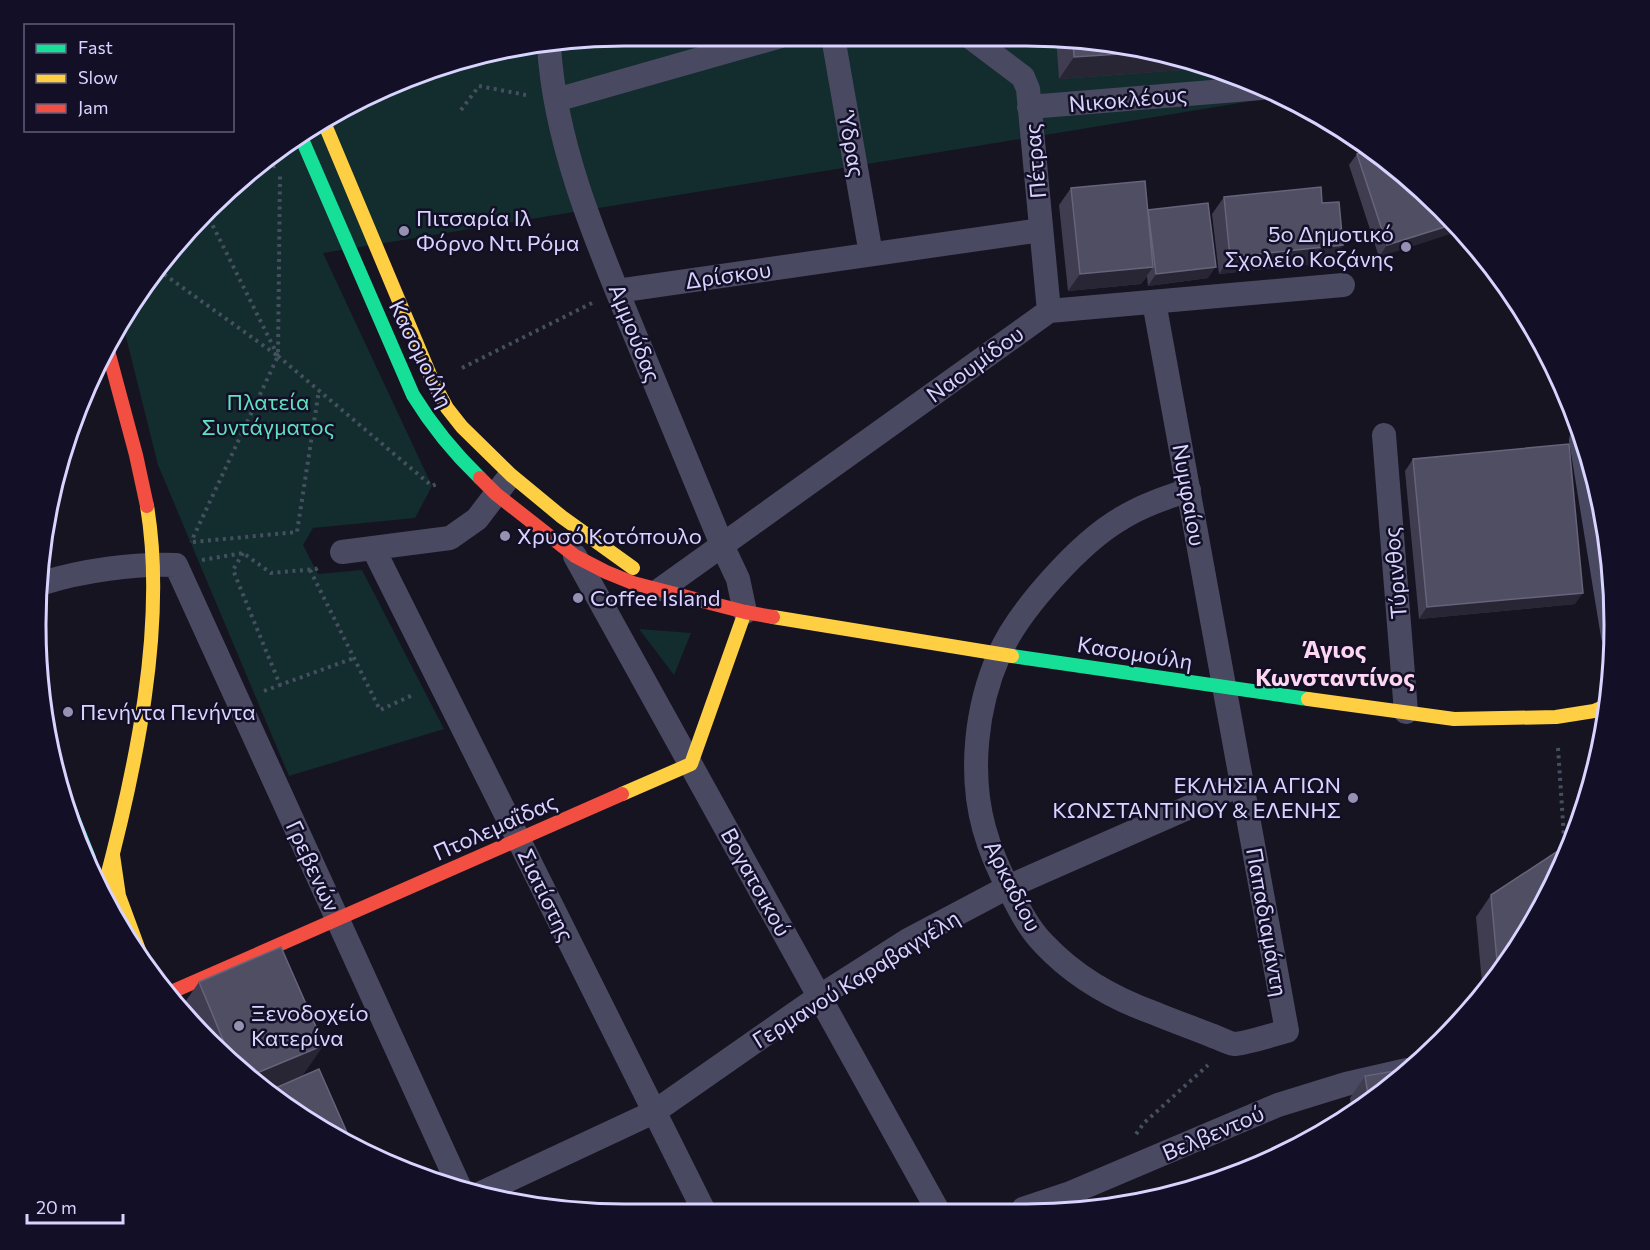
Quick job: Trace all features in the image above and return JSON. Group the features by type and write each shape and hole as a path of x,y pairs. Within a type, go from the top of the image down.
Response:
{"main road":[{"name":"Κασομούλη","path":"327,130 433,382 447,408 511,475 562,517 661,589"},
{"name":"Κασομούλη","path":"304,144 413,395 440,437 456,456 496,494 575,556 606,572 633,583 745,612 1224,688 1454,719 1556,717 1597,710"},
{"path":"106,881 125,808 143,706 153,612 153,564 144,491 111,360"},
{"path":"691,764 745,612"},
{"name":"Πτολεμαΐδας","path":"177,990 691,764"},
{"path":"108,826 125,808"},
{"path":"83,825 93,830"},
{"path":"113,855 114,877 127,919"}],"street":[{"path":"556,100 746,46"},
{"name":"Ύδρας","path":"834,46 871,254"},
{"name":"Πέτρας","path":"982,46 1023,77 1028,89 1049,311"},
{"name":"Αμμούδας","path":"550,51 556,100 582,199 617,291 738,579 745,612"},
{"name":"Νικοκλέους","path":"1029,107 1242,90"},
{"name":"Δρίσκου","path":"617,291 1041,230"},
{"path":"1049,311 1343,285"},
{"name":"Νυμφαίου","path":"1154,302 1224,688"},
{"name":"Ναουμίδου","path":"661,589 1049,311"},
{"name":"Τύρινθος","path":"1384,435 1406,712"},
{"path":"342,552 450,538 477,519 511,475"},
{"name":"Αρκαδίου","path":"1189,490 1147,504 1098,535 1072,559 1013,629 999,654 981,715 977,746 978,791 983,826 993,856 1008,887 1021,912 1042,942 1065,965 1095,987 1130,1004 1234,1044"},
{"name":"Σιατίστης","path":"373,548 700,1204"},
{"name":"Βογατσικού","path":"575,556 935,1204"},
{"path":"48,581 62,577 153,564"},
{"name":"Γρεβενών","path":"153,564 176,565 455,1178"},
{"name":"Παπαδιαμάντη","path":"1224,688 1287,1031 1234,1044"},
{"name":"Γερμανού Καραβαγγέλη","path":"492,1188 654,1112 820,996 908,940 1008,887 1242,784"},
{"name":"Βελβεντού","path":"1040,1203 1068,1194 1278,1105 1346,1084 1389,1074"}],"path":[{"path":"461,110 471,92 479,86 556,100"},
{"path":"273,166 280,164 278,356 190,542 297,532 319,390"},
{"path":"211,222 278,356"},
{"path":"165,275 278,356 432,486"},
{"path":"433,382 617,291"},
{"path":"243,553 233,570 280,685"},
{"path":"198,561 243,553 271,573 313,570 380,710 410,696"},
{"path":"254,694 354,658"},
{"path":"1556,717 1564,834"},
{"path":"1118,1173 1128,1145 1144,1123 1197,1073 1234,1044"}],"green space":[{"name":"Πλατεία Συντάγματος","path":"625,46 1025,46 1101,51 1175,66 1211,77 1265,99 323,253 432,486 415,518 313,528 303,545 318,574 362,570 444,729 289,776 158,465 125,334 166,273 216,216 273,166 336,124 369,106 439,77 512,58 549,51 587,48"},
{"path":"639,629 691,633 674,675"}],"building":[{"path":"1074,49 1118,54 1074,57"},
{"path":"1357,154 1377,166 1406,190 1444,227 1387,245"},
{"path":"1145,181 1153,267 1080,274 1071,188"},
{"path":"1321,187 1322,203 1339,202 1343,245 1230,257 1224,197"},
{"path":"1208,203 1216,267 1156,274 1148,210"},
{"path":"1569,444 1583,593 1427,607 1413,459"},
{"path":"1556,852 1526,914 1497,959 1491,895"},
{"path":"281,947 324,1045 259,1072 224,1041 199,982"},
{"path":"319,1069 347,1132 304,1106 277,1087"},
{"path":"1392,1071 1367,1091 1365,1076"}],"traffic: fast":[{"path":"304,144 413,395 444,439 480,478"},
{"path":"1012,656 1308,699"}],"traffic: slow":[{"path":"327,130 433,382 447,408 462,427 511,475 562,517 633,568"},
{"path":"106,881 127,796 145,698 153,600 152,552 147,506"},
{"path":"622,794 691,764 745,612"},
{"path":"773,617 1012,656"},
{"path":"1308,699 1454,719 1556,717 1597,710"},
{"path":"113,855 119,896 128,920"}],"traffic: jam":[{"path":"111,361 147,506"},
{"path":"480,478 496,494 575,556 606,572 633,583 773,617"},
{"path":"177,990 622,794"}],"place":[{"name":"Πιτσαρία Ιλ Φόρνο Ντι Ρόμα","path":"404,231"},
{"name":"5ο Δημοτικό Σχολείο Κοζάνης","path":"1406,247"},
{"name":"Χρυσό Κοτόπουλο","path":"505,536"},
{"name":"Coffee Island","path":"578,598"},
{"name":"Πενήντα Πενήντα","path":"68,712"},
{"name":"ΕΚΛΗΣΙΑ ΑΓΙΩΝ ΚΩΝΣΤΑΝΤΙΝΟΥ & ΕΛΕΝΗΣ","path":"1353,798"},
{"name":"Ξενοδοχείο Κατερίνα","path":"239,1026"}],"district":[{"name":"Άγιος Κωνσταντίνος","path":"1335,664"}]}
